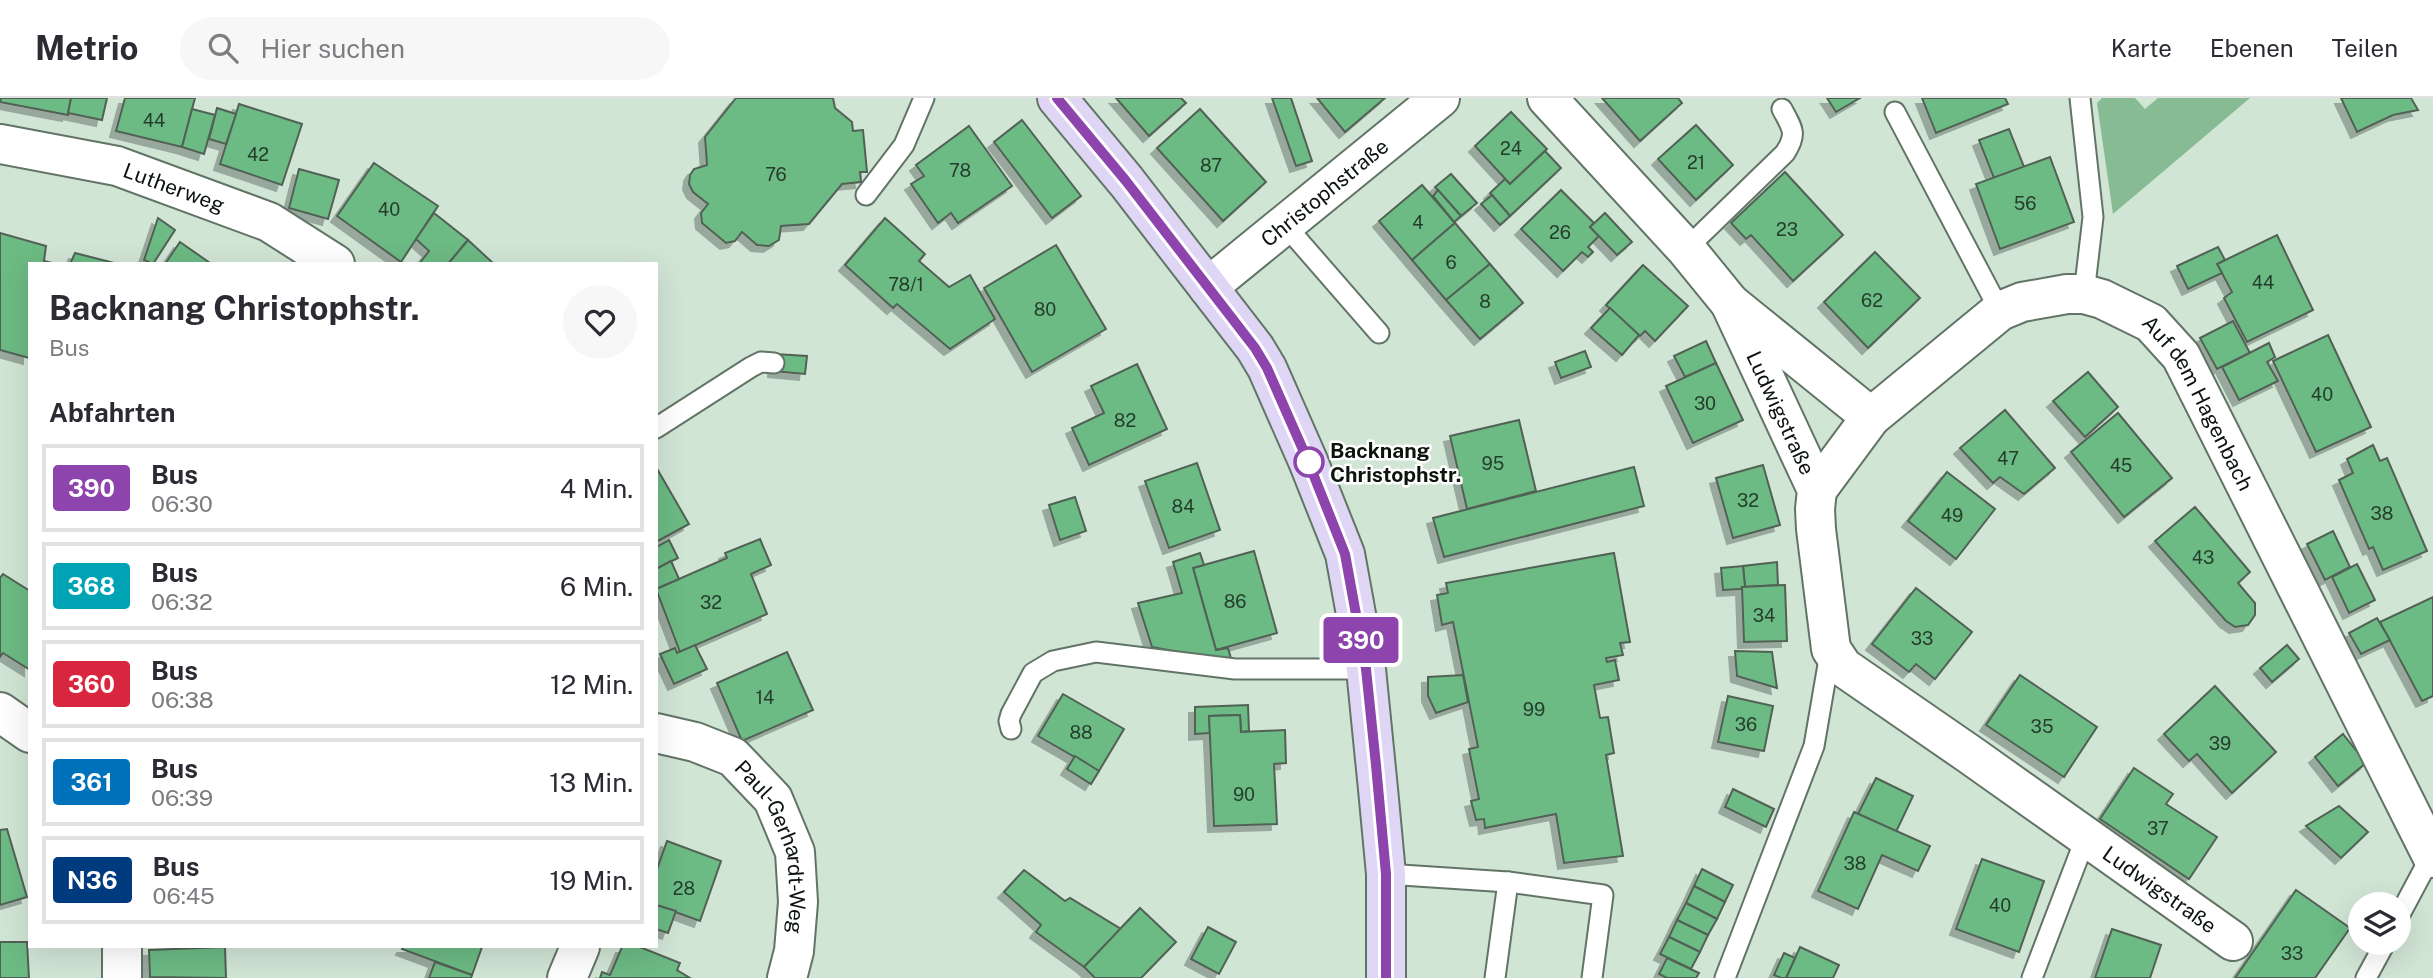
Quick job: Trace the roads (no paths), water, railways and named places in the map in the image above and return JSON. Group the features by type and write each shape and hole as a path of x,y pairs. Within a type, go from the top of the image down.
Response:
{"street":[{"path":"1057,98 1126,181 1255,348 1267,368 1308,461 1345,554 1366,669 1386,874 1386,978"},
{"name":"Christophstraße","path":"1208,287 1440,98"},
{"name":"Ludwigstraße","path":"1547,98 1686,249 1730,303 1871,417"},
{"name":"Lutherweg","path":"0,144 117,166 269,222 332,262"},
{"name":"Auf dem Hagenbach","path":"1817,490 1871,417 2000,311 2022,302 2067,294 2084,294 2102,299 2151,323 2181,356 2432,857"},
{"name":"Ludwigstraße","path":"1730,303 1817,490 1816,529 1831,649 1843,667 2233,941"},
{"path":"0,712 28,732"},
{"name":"Paul-Gerhardt-Weg","path":"658,733 695,742 733,757 773,799 795,852 798,902 794,951 786,978"},
{"path":"122,948 122,978"},
{"path":"568,978 580,948"}],"lane":[{"path":"866,195 904,145 924,98"},
{"path":"2080,98 2093,217 2084,294"},
{"path":"1686,249 1785,153 1793,140 1793,130 1782,109"},
{"path":"1895,112 2000,311"},
{"path":"1285,225 1379,333"},
{"path":"658,427 751,367 761,362 775,363"},
{"name":"Ludwigstraße","path":"1726,978 1814,746 1831,649"},
{"path":"1011,729 1011,714 1033,673 1053,662 1096,652 1235,669 1366,669"},
{"name":"Ludwigstraße","path":"2032,978 2086,837"},
{"name":"Auf dem Hagenbach","path":"2411,895 2432,857"},
{"path":"1386,874 1508,882 1604,895 1592,978"},
{"path":"1495,978 1508,882"},
{"path":"2367,978 2379,955"}],"place":[{"name":"Backnang Christophstr.","path":"1309,462"}]}
